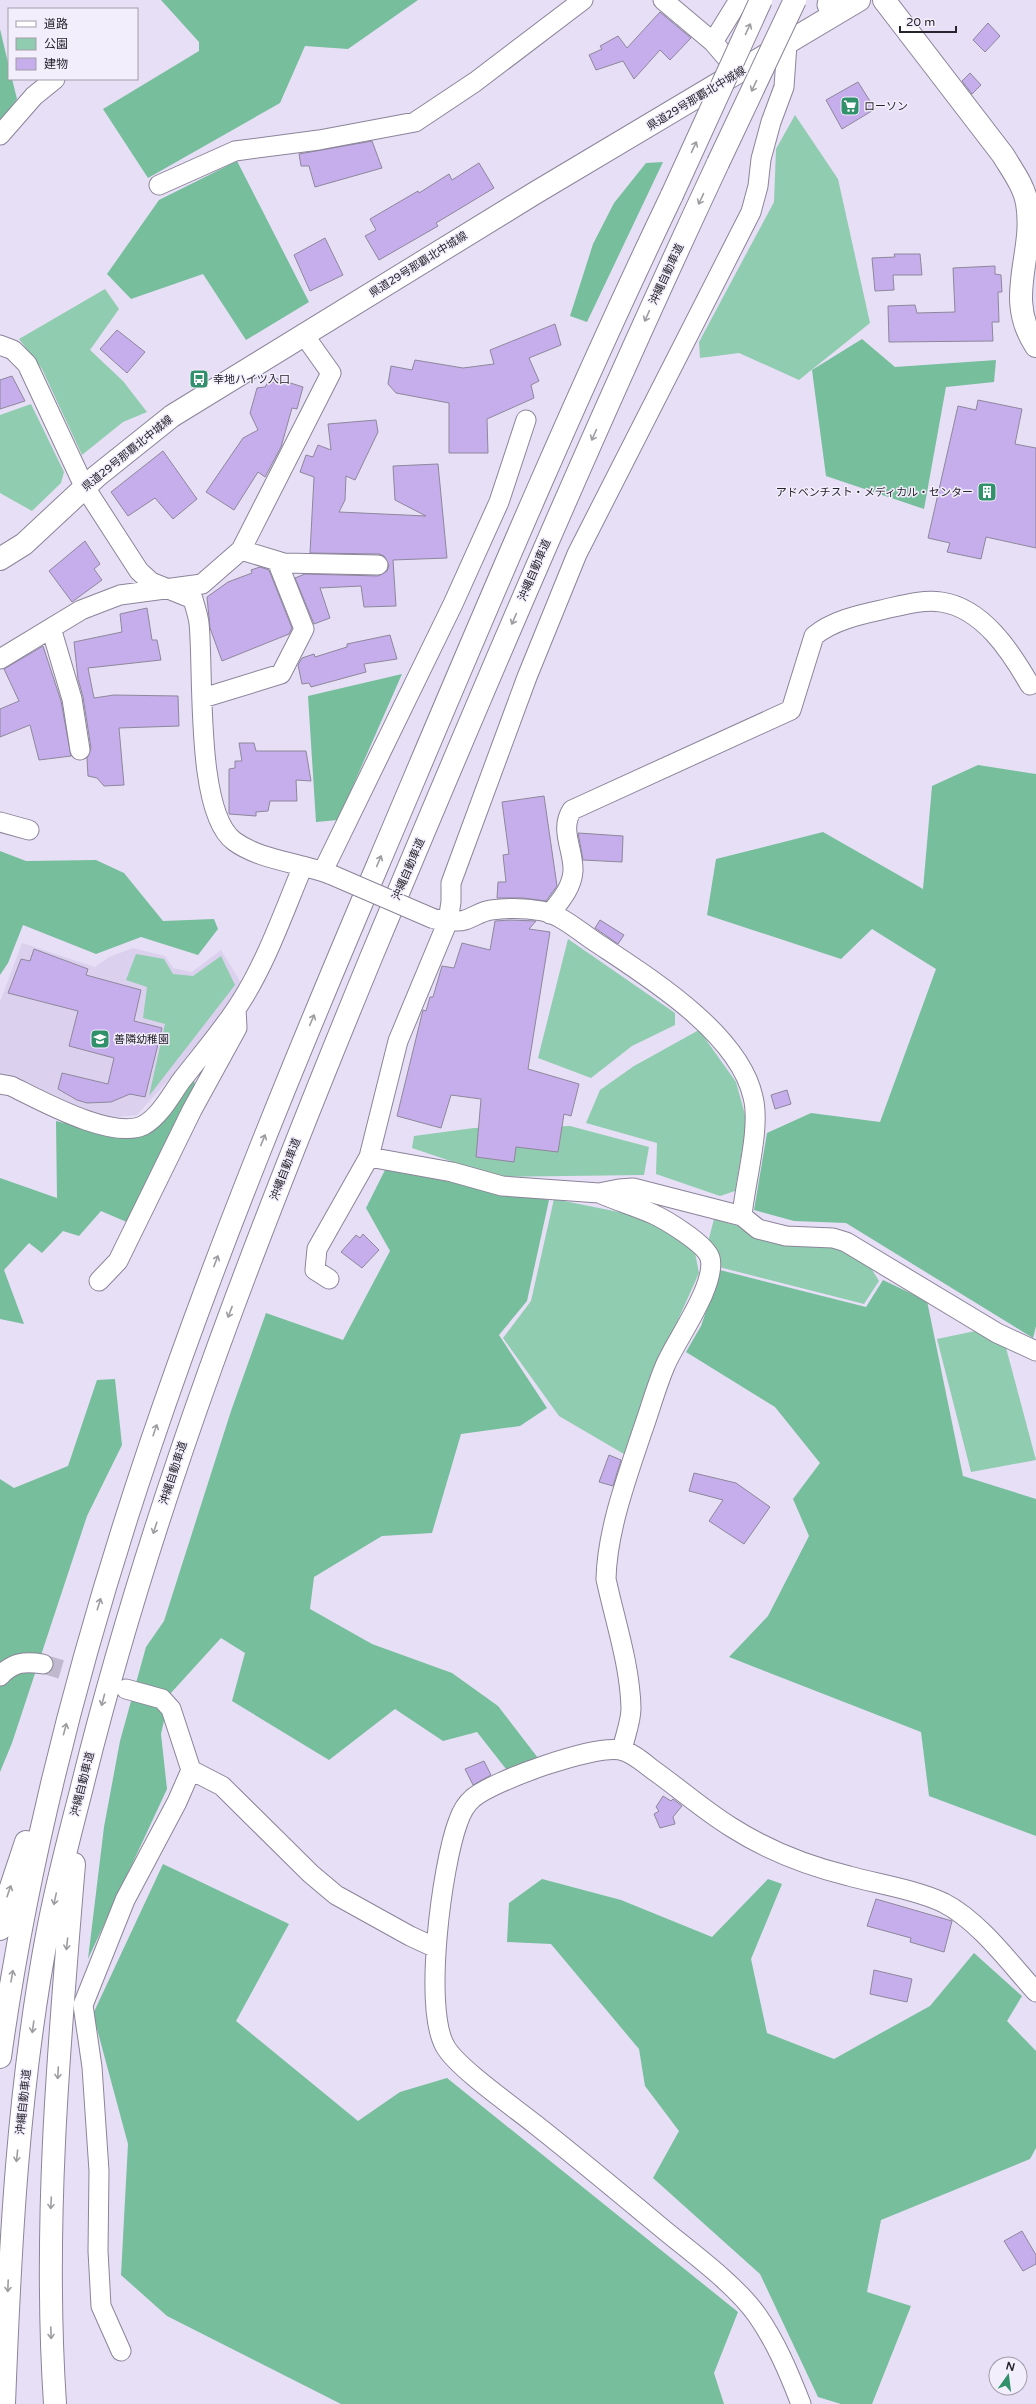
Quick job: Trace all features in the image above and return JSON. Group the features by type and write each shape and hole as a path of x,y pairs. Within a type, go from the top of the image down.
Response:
{"main road":[{"path":"0,2056 23,1910 55,1767 93,1622 142,1467 225,1236 285,1084 517,534 623,298 761,0"},
{"name":"沖縄自動車道","path":"4,2404 9,2254 23,2096 48,1931 80,1793 114,1662 202,1387 305,1118 560,511 661,284 794,0"},
{"name":"県道29号那覇北中城線","path":"0,559 24,544 84,486 136,442 172,416 535,193 787,44 830,8 858,0"},
{"path":"884,0 980,125 1020,182 1027,202 1029,219 1021,280 1021,311 1026,328 1036,346"},
{"path":"0,1929 11,1887 55,1767"},
{"path":"55,2404 50,2282 50,2222 62,1992 80,1793"}],"street":[{"path":"159,185 235,150 319,140 415,122 475,82 583,0"},
{"path":"663,0 713,42 731,63 744,70"},
{"path":"713,42 739,0"},
{"path":"329,1279 315,1270 317,1249 370,1157 398,1041 441,920 451,902 451,883 527,677 577,554 751,212 758,186 761,159 771,122 784,87 787,44"},
{"path":"0,135 34,96 54,80"},
{"path":"0,659 81,610 120,595 202,584 241,550 331,373 304,335"},
{"path":"0,345 13,350 27,364 84,486 139,571 152,582 193,599 199,622 206,757 212,803 217,819 225,834 247,848 327,873 441,920 464,920 489,910 543,911 630,965 696,1014 721,1040 741,1069 753,1096 756,1115 742,1216"},
{"path":"327,873 454,604 490,524 499,502 526,420"},
{"path":"241,550 284,563 378,565"},
{"path":"203,698 281,674 304,629 277,561"},
{"path":"550,914 568,887 572,875 566,834 569,815 572,810 791,710 814,636 829,626 878,611 921,602 942,602 957,606 981,621 1001,641 1013,655 1030,685"},
{"path":"51,628 72,699 80,750"},
{"path":"0,822 29,830"},
{"path":"0,1084 10,1086 72,1115 102,1125 120,1128 144,1125 161,1109 236,1008 268,949 303,866"},
{"path":"99,1281 118,1261 192,1110 237,1028 236,1008"},
{"path":"370,1157 452,1172 502,1186 599,1193 634,1188 742,1216 758,1229 786,1236 833,1238 846,1242 997,1333 1036,1351"},
{"path":"599,1193 662,1219 702,1246 710,1258 709,1275 704,1291 665,1366 621,1495 606,1566 606,1579 626,1669 630,1708 629,1723 622,1750"},
{"path":"0,1676 9,1667 25,1661 43,1664"},
{"path":"121,2351 101,2306 98,2251 99,2170 92,2067 82,2005 125,1900 177,1802 191,1770 170,1709 162,1699 126,1689"},
{"path":"801,2404 773,2340 756,2312 620,2192 508,2103 447,2051 442,2041 437,2009 436,1948 452,1846 458,1821 466,1805 475,1796 493,1786 542,1767 594,1752 622,1750 641,1761 732,1827 793,1859 945,1903 977,1927 1036,1992"},
{"path":"191,1770 222,1786 311,1874 336,1895 404,1933 436,1948"}],"shaded area":[{"name":"善隣幼稚園","path":"22,943 95,967 109,957 133,948 165,956 173,968 192,972 221,950 243,986 172,1076 137,1115 118,1117 84,1114 0,1077 0,1002"}],"green space":[{"path":"161,0 418,0 348,49 305,46 280,103 148,178 103,109 199,51 199,42"},
{"path":"0,29 8,63 8,80 12,80 17,99 0,122"},
{"path":"795,115 838,179 870,323 799,380 739,353 700,358 699,342 774,202 776,149"},
{"path":"237,161 309,302 246,340 203,274 131,299 107,274 159,200"},
{"path":"663,162 587,322 570,316 593,244 614,203 646,163"},
{"path":"105,289 119,309 90,350 123,381 147,412 123,422 82,455 42,369 19,339"},
{"path":"862,339 895,367 996,360 994,382 946,387 924,509 826,476 812,370"},
{"path":"31,404 64,472 61,483 32,511 0,493 0,415"},
{"path":"402,674 338,820 316,822 308,696"},
{"path":"978,765 1036,774 1036,1326 1033,1338 846,1223 794,1221 754,1210 767,1133 811,1113 880,1122 936,969 872,929 841,959 707,915 716,859 823,832 923,889 932,786"},
{"path":"0,851 26,861 96,860 124,873 163,921 214,919 218,929 198,955 141,937 96,954 23,925 8,963 0,975"},
{"path":"568,939 675,1013 675,1025 632,1046 591,1078 538,1058"},
{"path":"136,954 164,959 173,974 193,976 221,956 235,985 149,1096 165,1024 143,1018 147,987 126,980"},
{"path":"699,1030 736,1082 747,1122 735,1191 720,1196 656,1174 657,1143 586,1123 600,1090 634,1066"},
{"path":"194,1080 196,1090 129,1223 101,1211 79,1236 63,1231 42,1253 29,1243 4,1270 24,1324 0,1319 0,1178 57,1198 56,1121 123,1137 156,1126"},
{"path":"570,1126 649,1147 644,1175 498,1177 412,1148 414,1136 474,1128"},
{"path":"385,1170 549,1200 527,1301 499,1335 547,1408 520,1426 461,1434 432,1533 382,1536 314,1577 310,1609 372,1644 452,1673 498,1706 538,1758 506,1769 477,1732 443,1741 395,1709 329,1760 232,1701 245,1653 221,1638 170,1694 161,1734 167,1789 88,1959 104,1827 120,1741 146,1647 164,1621 231,1411 266,1313 343,1340 390,1251 366,1208"},
{"path":"554,1199 639,1216 679,1238 695,1253 699,1273 660,1360 629,1457 559,1416 503,1338 531,1301"},
{"path":"714,1219 793,1242 826,1245 866,1260 879,1281 864,1304 715,1266 708,1242"},
{"path":"720,1270 866,1307 883,1280 927,1301 963,1476 1036,1499 1036,1836 929,1796 921,1732 729,1657 768,1616 809,1536 793,1499 820,1463 775,1407 686,1352 701,1326"},
{"path":"980,1330 1005,1344 1036,1460 971,1472 937,1339"},
{"path":"115,1379 122,1445 87,1516 12,1743 0,1772 0,1479 14,1488 68,1466 97,1380"},
{"path":"163,1864 289,1924 236,2021 358,2121 400,2092 447,2078 738,2312 714,2373 724,2404 341,2404 167,2316 121,2275 128,2144 93,2014"},
{"path":"542,1879 621,1900 712,1937 768,1879 782,1884 751,1959 767,2033 834,2059 930,2006 974,1953 1022,1996 1007,2021 1036,2051 1036,2148 1030,2159 881,2220 867,2292 911,2306 872,2404 841,2404 818,2397 760,2274 653,2178 679,2131 645,2086 639,2049 551,1944 507,1942 509,1903"}],"building":[{"path":"660,12 691,38 670,60 660,50 634,79 623,61 596,70 589,55 602,49 600,46 618,36 627,48"},
{"path":"988,23 1000,36 985,52 973,40"},
{"path":"970,73 981,85 972,94 962,81"},
{"name":"ローソン","path":"858,82 875,109 842,129 826,100"},
{"path":"372,141 382,168 315,187 309,166 301,166 299,154"},
{"path":"479,163 494,188 436,223 438,226 379,260 365,236 376,230 370,219 418,191 419,193 449,174 452,180"},
{"path":"325,238 343,275 310,291 294,255"},
{"path":"894,254 920,254 922,275 893,275 894,290 875,291 872,258 895,257"},
{"path":"995,266 995,274 1001,275 1002,292 998,292 999,322 992,322 993,341 889,342 888,306 915,305 917,313 955,312 953,268"},
{"path":"555,324 561,345 529,358 539,381 531,385 534,398 487,419 488,453 449,453 449,403 396,393 388,384 391,366 412,370 415,360 463,368 494,364 490,350"},
{"path":"117,330 145,352 127,373 100,349"},
{"path":"12,376 25,401 0,409 0,380"},
{"path":"275,378 303,387 297,409 292,408 281,447 265,477 258,472 234,510 206,492 243,438 258,430 250,413 257,388 265,387 268,382 275,382"},
{"name":"アドベンチスト・メディカル・センター","path":"978,400 1022,409 1015,444 1036,448 1036,548 986,537 981,559 947,552 950,543 928,538 958,406 976,410"},
{"path":"376,420 378,432 355,480 346,476 345,500 339,512 426,516 395,500 393,466 438,464 447,558 393,560 396,606 364,607 361,586 320,588 330,618 314,624 295,578 305,574 378,576 387,571 389,565 384,556 379,554 310,553 314,477 300,472 306,455 313,457 318,445 331,450 328,424"},
{"path":"163,451 197,499 173,519 155,498 128,516 111,492"},
{"path":"85,541 100,564 94,569 102,580 72,602 49,571"},
{"path":"260,567 269,570 292,628 289,634 222,661 210,628 207,597 228,582 252,573 251,570"},
{"path":"147,608 152,640 157,640 161,660 88,668 94,698 114,695 178,696 179,726 119,728 124,785 104,786 97,778 88,776 87,758 91,748 83,697 78,679 74,642 122,632 120,614"},
{"path":"390,635 397,659 364,664 366,672 311,687 309,683 302,684 298,665 302,658 314,654 315,657 347,647 347,644"},
{"path":"43,646 61,701 71,756 39,760 30,725 0,737 0,709 19,701 4,669"},
{"path":"239,743 254,743 256,751 306,751 311,781 296,780 297,801 270,801 268,811 256,812 256,816 229,814 229,769 235,768 235,761 242,761"},
{"path":"544,796 557,886 546,901 523,898 497,898 498,882 506,882 503,855 509,854 502,802"},
{"path":"578,833 623,836 622,862 583,860"},
{"path":"600,920 624,935 618,944 595,928"},
{"path":"495,921 536,921 529,929 550,932 528,1069 579,1084 571,1116 564,1114 558,1152 516,1147 514,1162 476,1157 481,1099 451,1095 441,1128 397,1116 423,1010 426,1011 430,997 433,997 442,966 454,968 462,943 490,950"},
{"path":"34,949 88,969 86,975 141,990 134,1021 162,1028 145,1097 130,1094 111,1102 87,1103 77,1100 58,1089 62,1073 108,1084 114,1058 69,1046 78,1011 8,993 21,959 30,961"},
{"path":"787,1090 791,1104 775,1109 771,1095"},
{"path":"363,1234 379,1250 362,1268 341,1252 356,1235 360,1238"},
{"path":"609,1455 621,1460 613,1486 599,1482"},
{"path":"694,1473 736,1483 770,1507 744,1544 709,1521 723,1500 689,1491"},
{"path":"484,1761 491,1775 473,1785 465,1769"},
{"path":"663,1796 671,1801 673,1799 682,1806 673,1817 675,1824 660,1828 654,1814 659,1811 656,1807"},
{"path":"876,1899 952,1921 944,1952 910,1942 911,1938 867,1926"},
{"path":"874,1970 912,1979 907,2002 870,1994"},
{"path":"1022,2231 1036,2255 1036,2264 1023,2271 1004,2241"}],"tunnel":[{"path":"43,1664 123,1688"}],"place":[{"name":"ローソン","path":"850,106"},
{"name":"幸地ハイツ入口","path":"199,379"},
{"name":"アドベンチスト・メディカル・センター","path":"987,492"},
{"name":"善隣幼稚園","path":"100,1039"}]}
